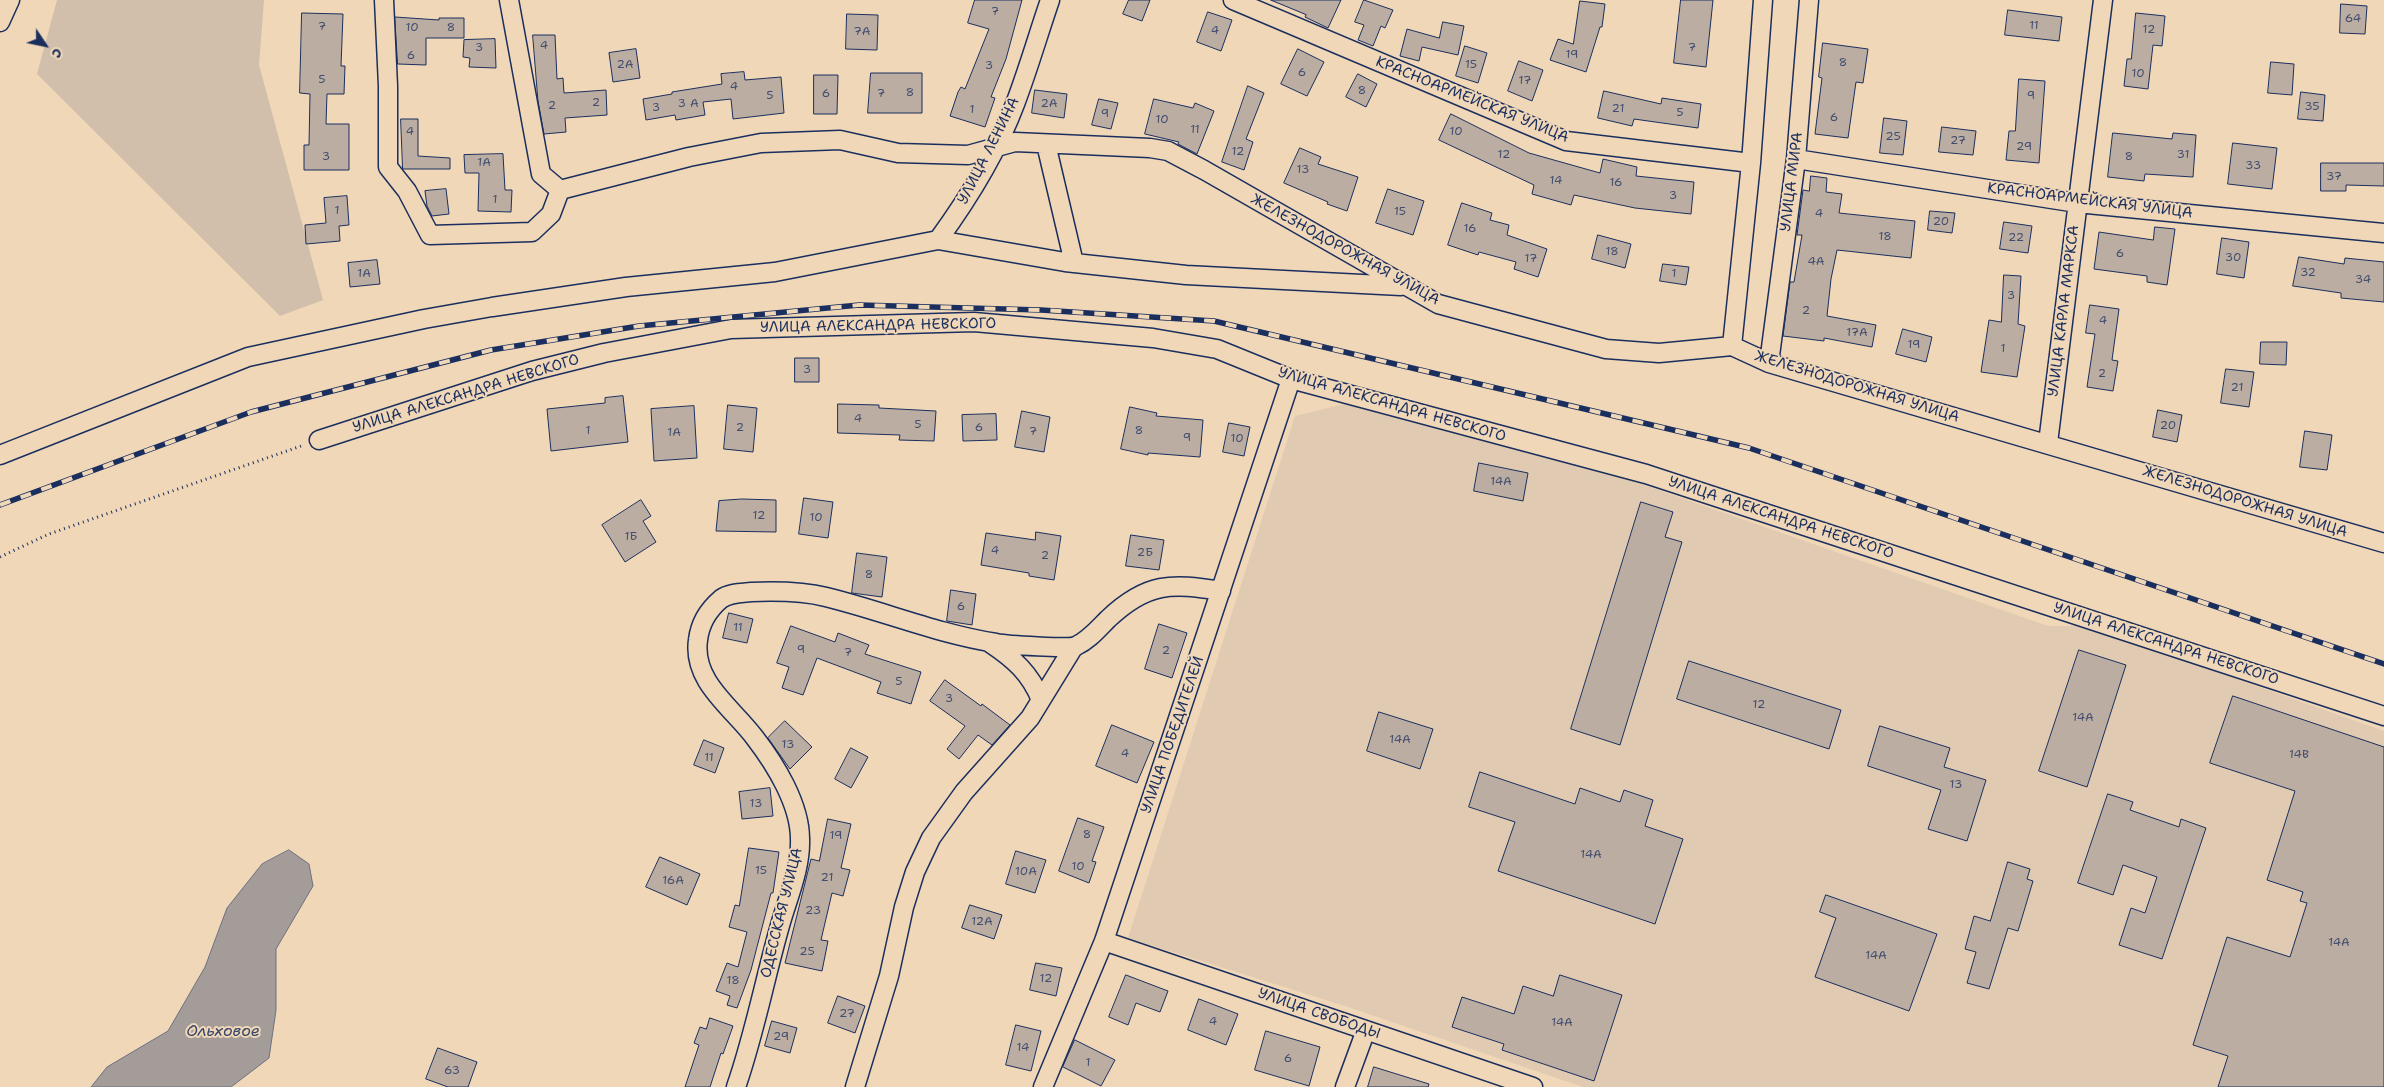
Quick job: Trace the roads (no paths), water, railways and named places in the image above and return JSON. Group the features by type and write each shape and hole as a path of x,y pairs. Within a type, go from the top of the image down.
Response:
{"street":[{"path":"0,22 10,0"},
{"path":"384,0 388,86 388,167 407,191 430,235 532,232 551,214 560,190 541,174 509,0"},
{"name":"УЛИЦА ЛЕНИНА","path":"938,240 956,215 994,148 1014,106 1050,0"},
{"name":"КРАСНОАРМЕЙСКАЯ УЛИЦА","path":"1233,0 1566,141 1751,163"},
{"path":"1732,346 1751,163 1763,0"},
{"name":"УЛИЦА МИРА","path":"1769,363 1796,159 1809,0"},
{"name":"УЛИЦА КАРЛА МАРКСА","path":"2048,443 2103,0"},
{"name":"ЖЕЛЕЗНОДОРОЖНАЯ УЛИЦА","path":"560,190 689,157 761,143 840,140 898,153 968,155 1015,142 1150,148 1168,151 1438,304 1606,349 1659,353 1732,346 1769,363 2048,443 2384,543"},
{"path":"1046,144 1074,263"},
{"name":"КРАСНОАРМЕЙСКАЯ УЛИЦА","path":"1796,159 2077,202 2384,233"},
{"path":"0,455 248,357 424,319 492,307 626,287 775,272 938,240 1074,263 1186,275 1407,286"},
{"name":"УЛИЦА АЛЕКСАНДРА НЕВСКОГО","path":"319,440 532,371 604,353 731,329 974,322 1153,338 1218,349 1291,379 1646,474 2384,716"},
{"name":"УЛИЦА ПОБЕДИТЕЛЕЙ","path":"1043,1087 1104,941 1291,379"},
{"path":"855,1087 889,976 915,872 931,838 964,792 1030,718 1073,648 1092,636 1110,618 1136,597 1160,588 1184,585 1221,591"},
{"name":"ОДЕССКАЯ УЛИЦА","path":"736,1087 793,882 801,838 787,789 774,764 754,735 713,690 703,674 697,647 703,620 712,607 725,596 778,591 824,596 943,632 988,641 1073,648"},
{"name":"ОДЕССКАЯ УЛИЦА","path":"988,641 1014,659 1025,670 1035,684 1041,700"},
{"name":"УЛИЦА СВОБОДЫ","path":"1104,941 1533,1087"},
{"path":"1345,1087 1366,1030"}],"water":[{"name":"Ольховое","path":"289,850 309,864 313,886 276,949 276,1010 269,1058 231,1087 91,1087 107,1067 168,1031 205,967 227,908 262,864"}],"railway":[{"path":"0,505 251,412 491,350 639,326 859,305 1041,310 1214,321 1749,448 2384,664"}]}
